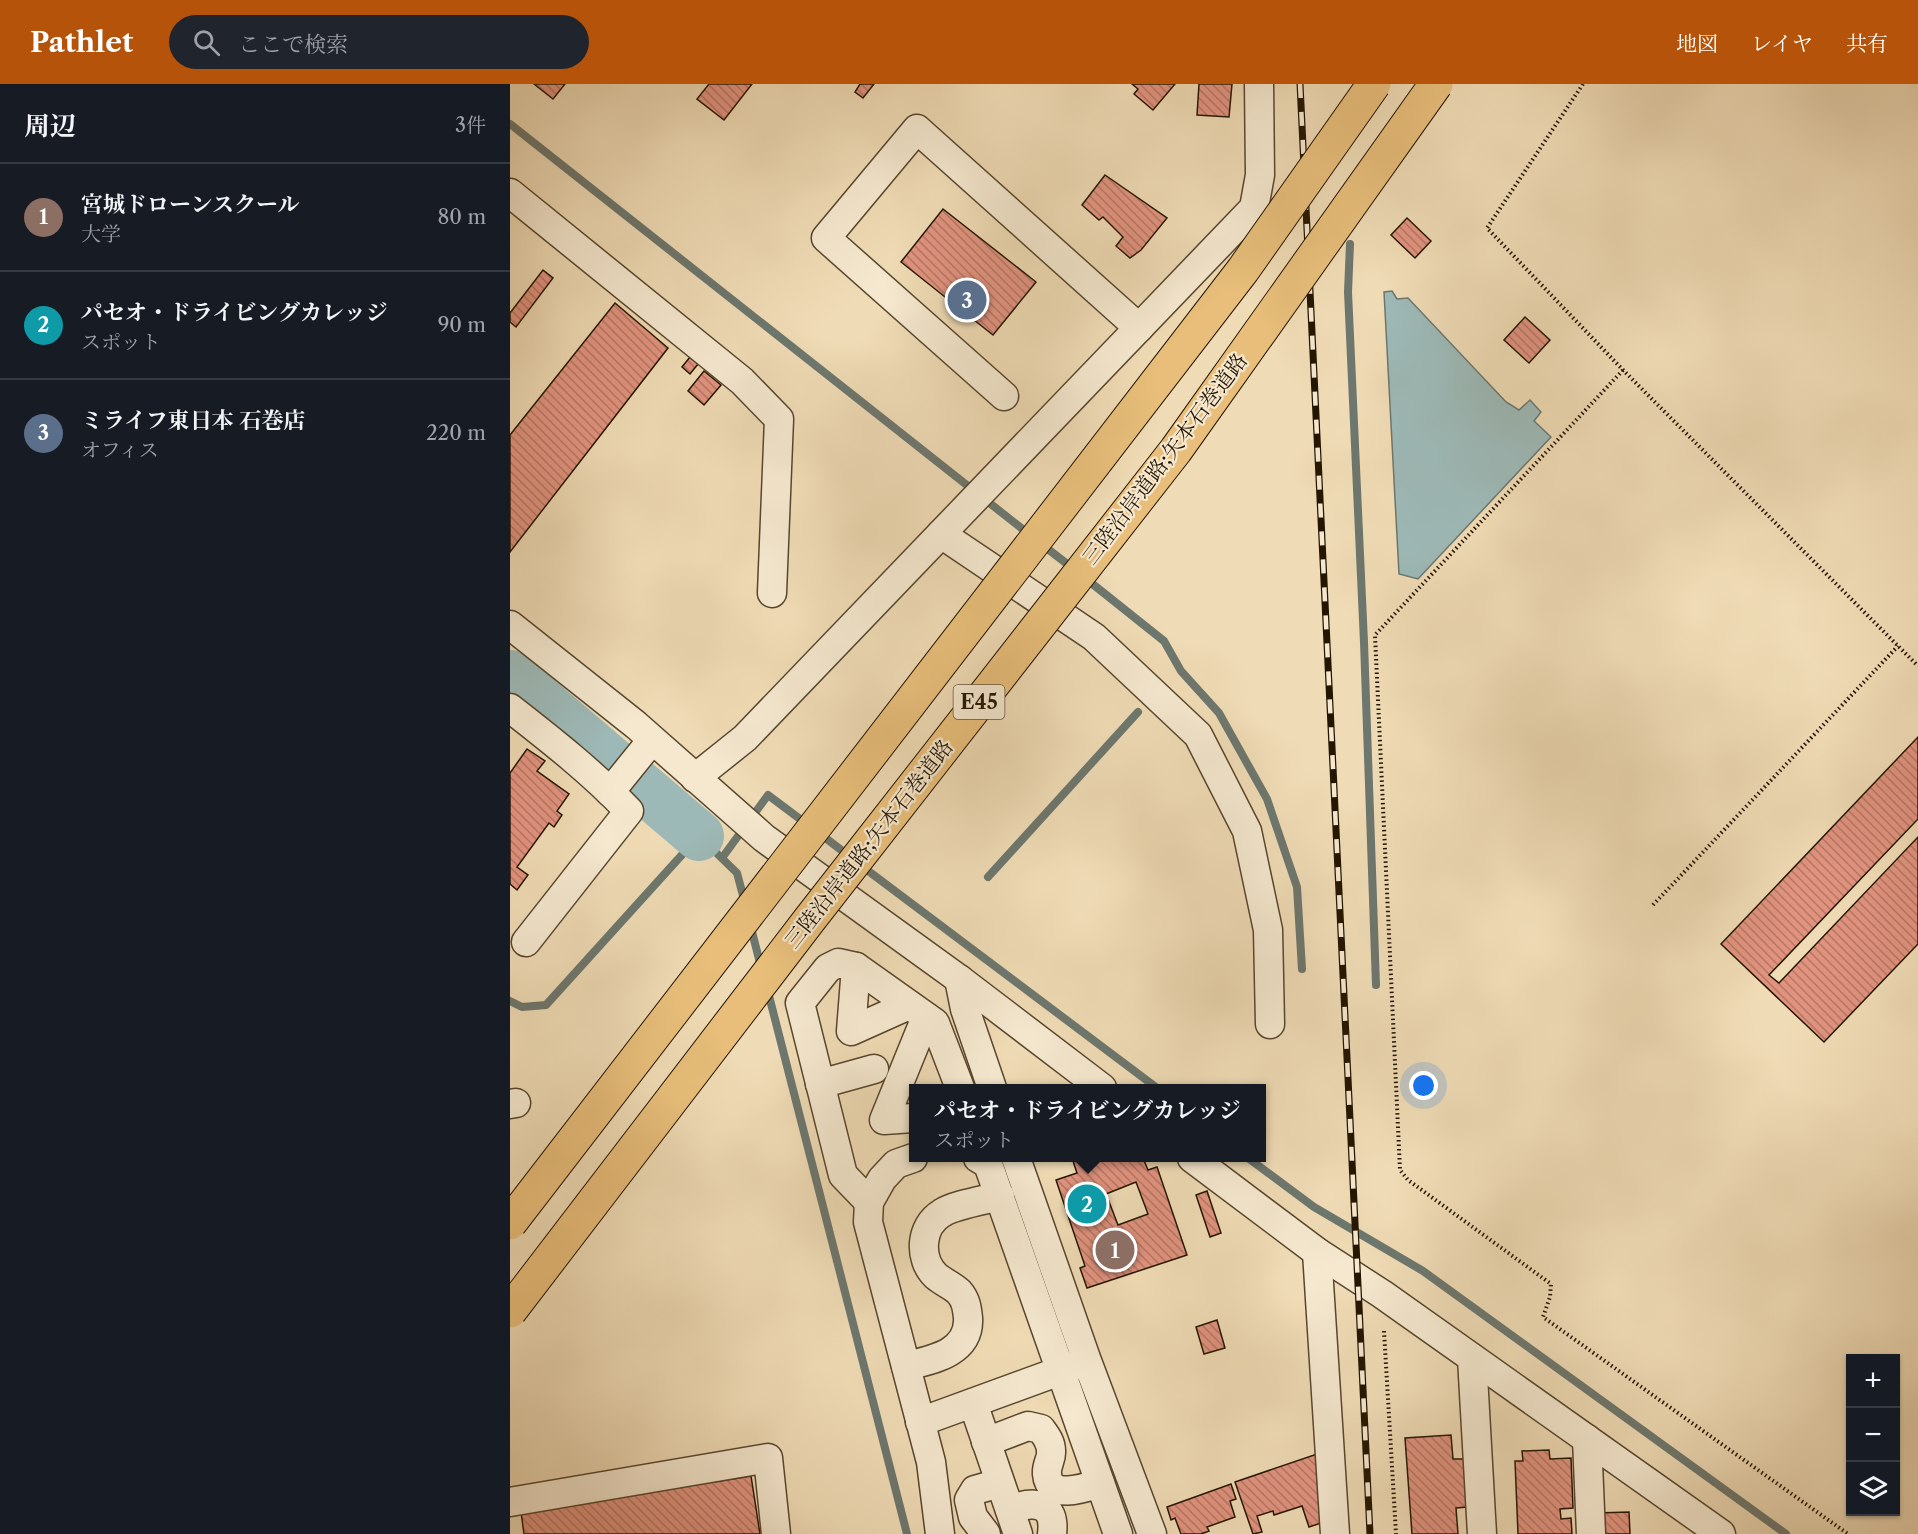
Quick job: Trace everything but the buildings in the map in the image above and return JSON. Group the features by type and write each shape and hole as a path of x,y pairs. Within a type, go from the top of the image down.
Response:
{"highway":[{"name":"E45","path":"510,1223 1243,270 1374,84"},
{"name":"三陸沿岸道路;矢本石巻道路","path":"510,1311 1176,450 1436,84"}],"street":[{"path":"695,778 745,738 1254,208 1260,175 1259,84"},
{"path":"1004,396 826,238 917,129 1138,328"},
{"path":"510,193 742,381 779,418 772,594"},
{"path":"941,534 1094,636 1198,735 1246,831 1268,930 1270,1024"},
{"path":"510,626 651,740 761,836 959,979 1096,1084"},
{"path":"510,708 549,738 629,811 526,942"},
{"path":"610,792 651,740"},
{"path":"869,1202 843,1175 800,1003 828,968 838,963 856,967 935,1023 958,1084"},
{"path":"856,967 851,1031 918,1011"},
{"path":"959,979 965,1009 990,1084"},
{"path":"909,1118 884,1120 918,1011"},
{"path":"820,1084 874,1069"},
{"path":"909,1159 896,1164 882,1179 869,1202 868,1222 931,1462 940,1534"},
{"path":"985,1162 1000,1196 1118,1534"},
{"path":"1017,1162 1087,1361 1152,1534"},
{"path":"1197,1162 1317,1252 1382,1294 1720,1534"},
{"path":"906,1366 942,1357 951,1352 961,1341 968,1327 967,1305 959,1292 936,1276 927,1264 924,1236 931,1222 943,1212 1000,1196"},
{"path":"1317,1252 1335,1534"},
{"path":"1472,1358 1482,1534"},
{"path":"920,1422 1087,1361"},
{"path":"973,1403 1014,1522"},
{"path":"986,1442 1028,1426 1041,1429 1050,1441 1052,1453 1047,1465 1047,1478 1054,1487 1076,1491 1100,1483"},
{"path":"1587,1439 1591,1534"},
{"path":"510,1502 768,1458 776,1534"},
{"path":"986,1534 973,1516 969,1500 975,1490 1000,1483"},
{"path":"1014,1522 1024,1504 1037,1504 1048,1510 1054,1522 1052,1534"}],"path":[{"path":"1584,84 1487,228 1623,370 1918,666"},
{"path":"1623,370 1376,635 1400,1170 1408,1180 1551,1284 1550,1297 1543,1317 1848,1534"},
{"path":"1653,905 1898,646"},
{"path":"1382,1294 1396,1534"}],"water":[{"path":"1392,291 1397,299 1408,298 1506,402 1519,410 1530,400 1541,412 1534,421 1551,437 1418,579 1399,574 1384,292"}],"waterway":[{"path":"510,124 1030,535"},
{"path":"1350,244 1348,292 1364,642 1376,985"},
{"path":"1040,543 1075,570"},
{"path":"1085,578 1164,641 1181,671 1219,713 1267,799 1297,887 1302,969"},
{"path":"510,675 699,836"},
{"path":"988,877 1138,712"},
{"path":"722,858 768,795 808,825"},
{"path":"819,833 849,856"},
{"path":"510,1001 522,1007 546,1005 699,836 737,873 745,903"},
{"path":"859,864 1152,1084"},
{"path":"750,924 761,967"},
{"path":"767,988 907,1534"},
{"path":"1253,1162 1314,1207 1423,1271 1786,1534"}],"railway":[{"path":"1300,84 1370,1534"}],"place":[{"name":"ミライフ東日本 石巻店","path":"967,300"},
{"name":"パセオ・ドライビングカレッジ","path":"1087,1204"},
{"name":"宮城ドローンスクール","path":"1115,1250"}]}
